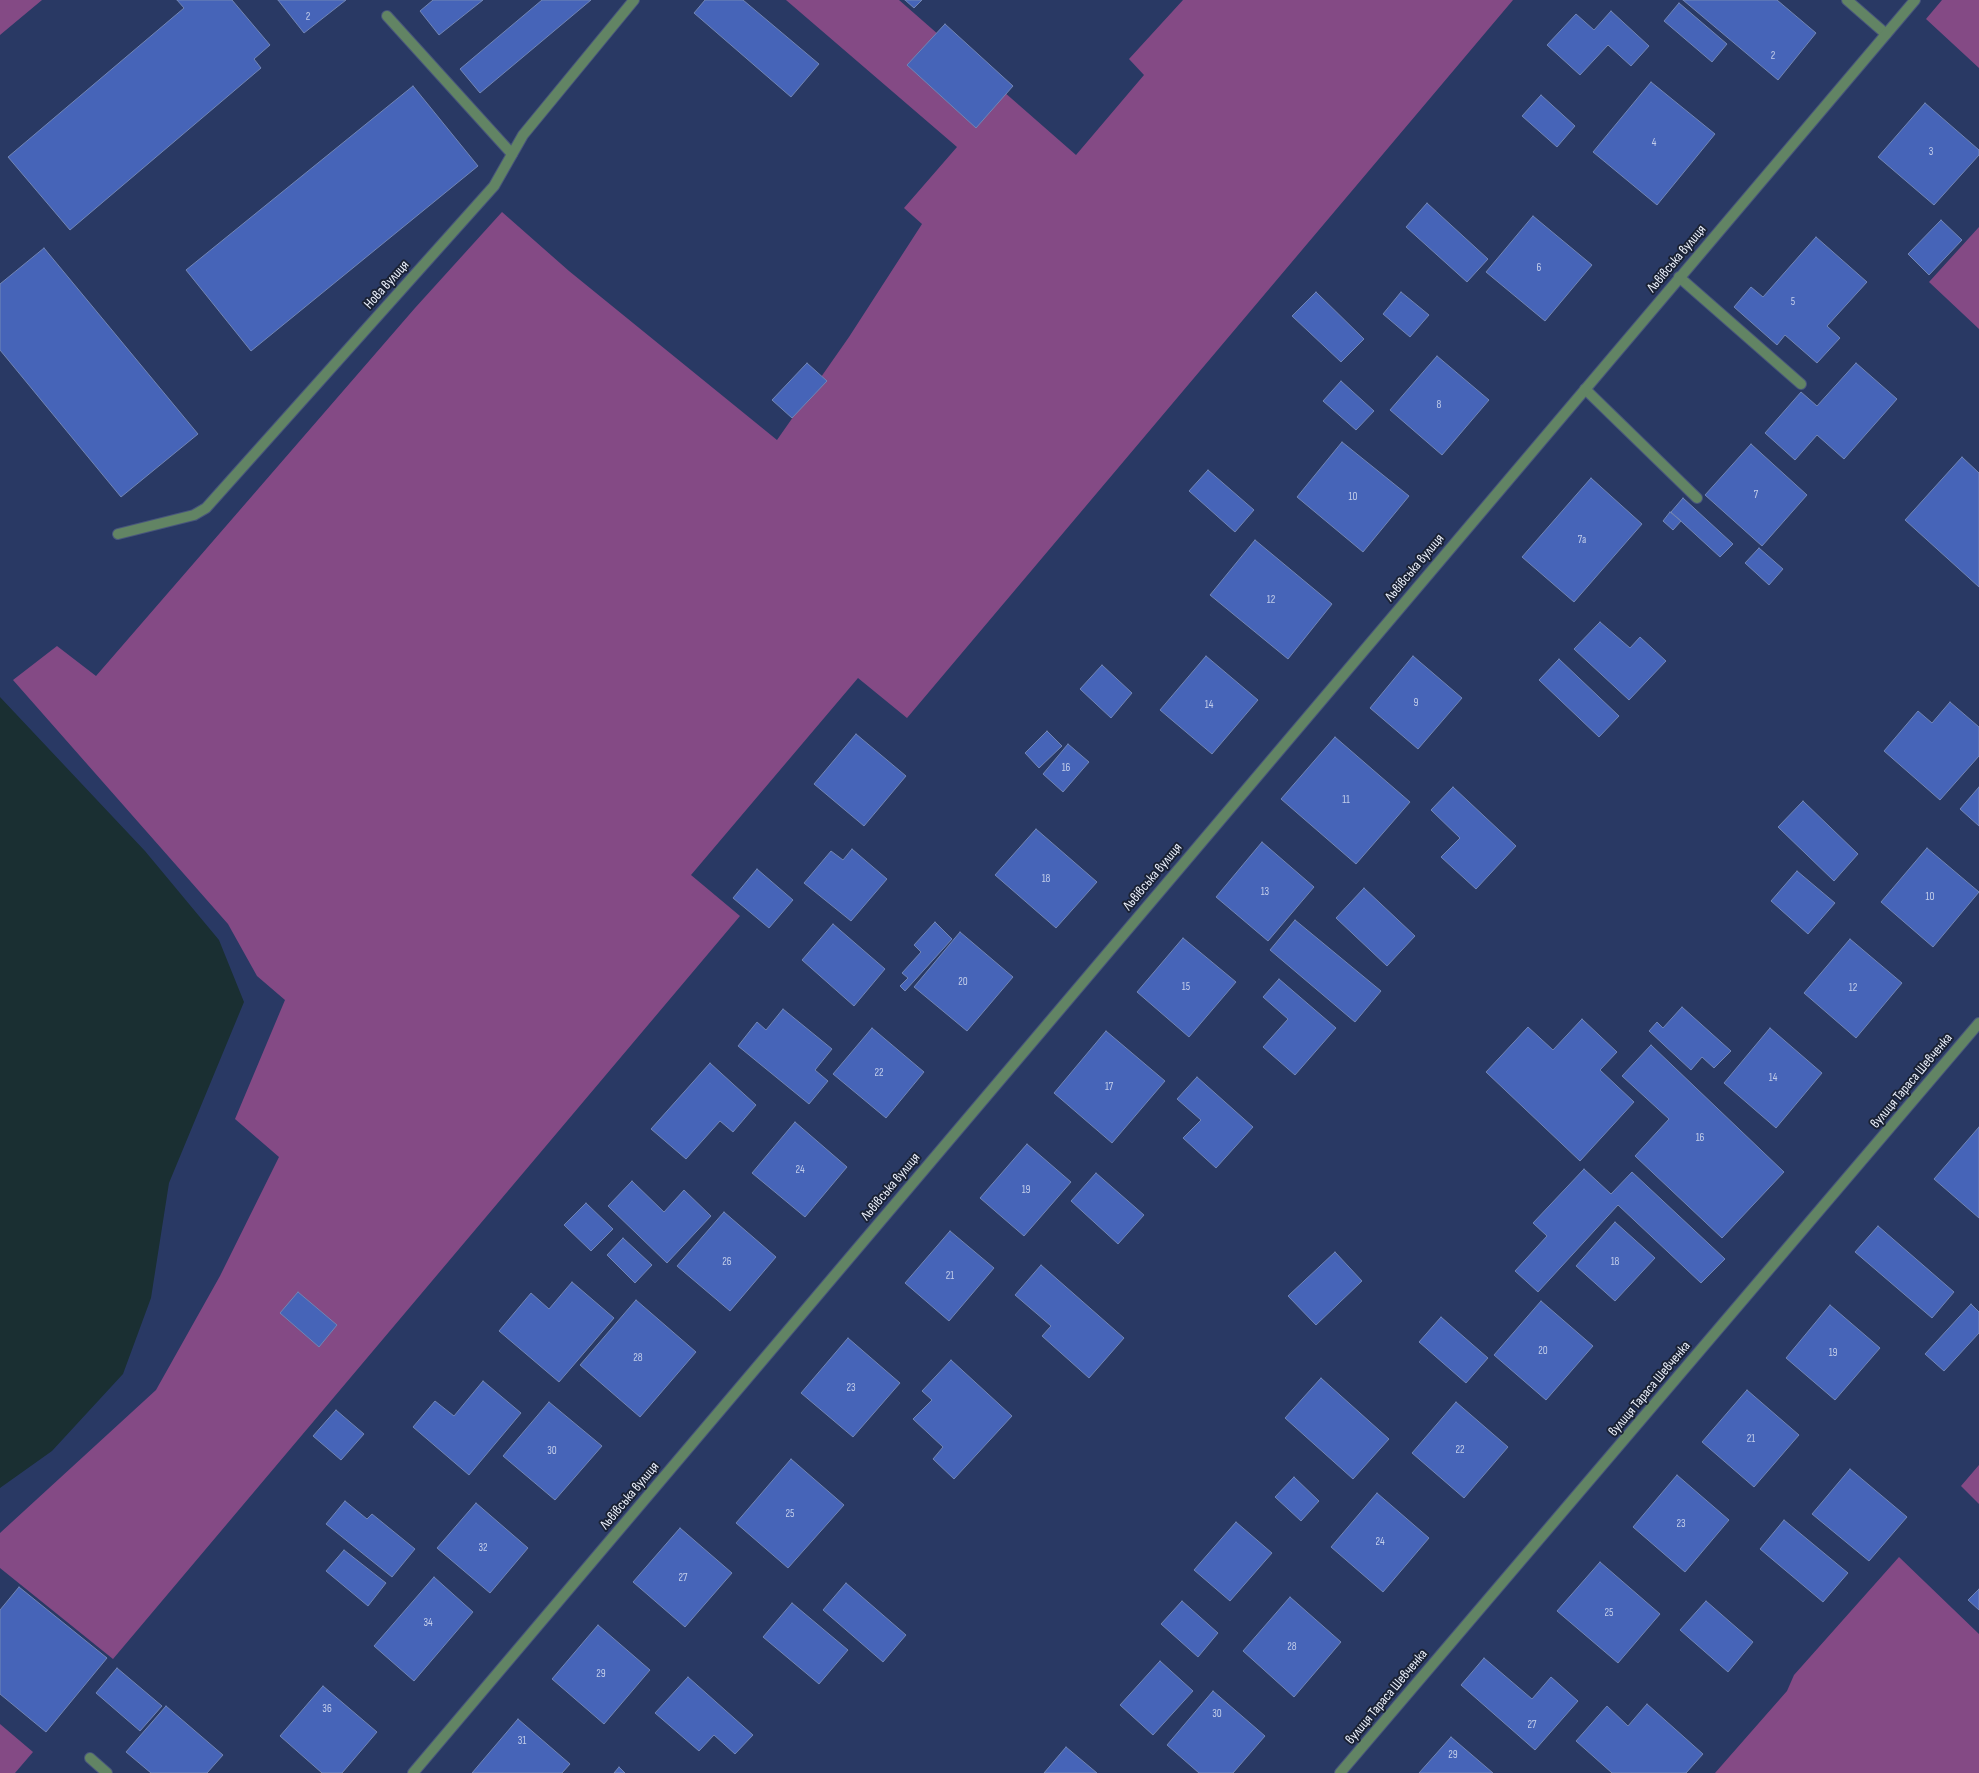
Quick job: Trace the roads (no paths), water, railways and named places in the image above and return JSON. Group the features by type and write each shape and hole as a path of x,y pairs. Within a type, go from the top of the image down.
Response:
{"street":[{"name":"Нова вулиця","path":"118,534 194,515 206,508 494,186 523,135 634,0"},
{"path":"1847,0 1886,34"},
{"name":"Львівська вулиця","path":"413,1773 1915,0"},
{"path":"387,16 512,154"},
{"path":"1680,277 1801,384"},
{"path":"1585,389 1697,498"},
{"name":"вулиця Тараса Шевченка","path":"1340,1773 1979,1023"},
{"path":"90,1758 107,1773"}]}
